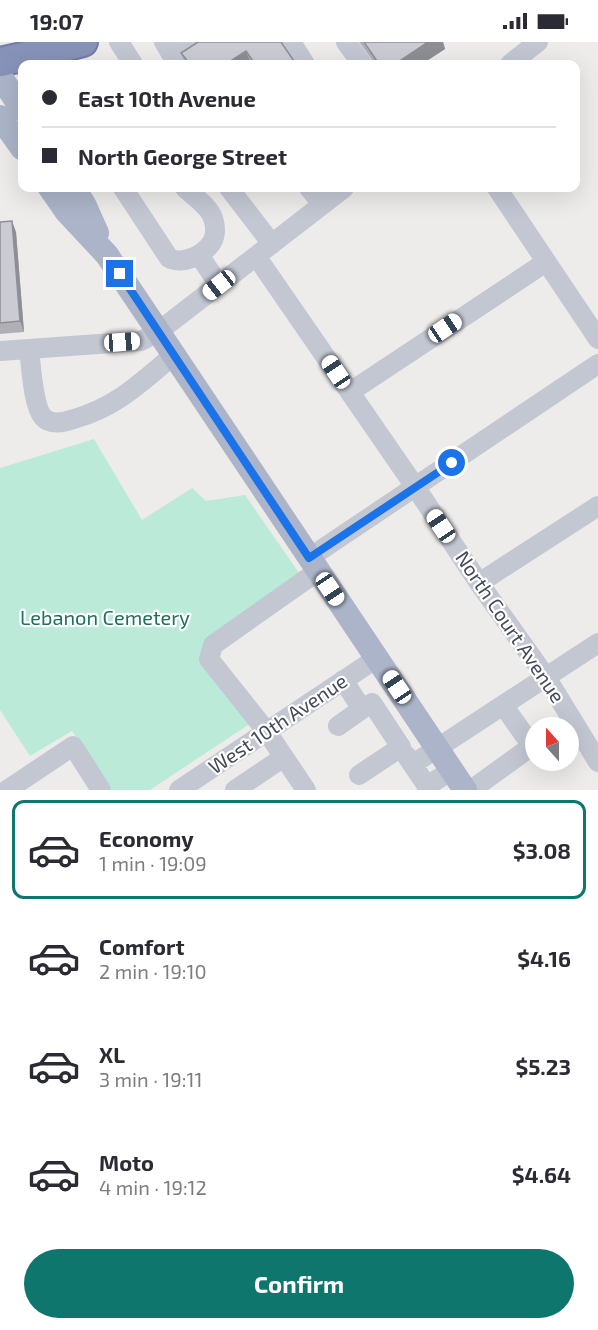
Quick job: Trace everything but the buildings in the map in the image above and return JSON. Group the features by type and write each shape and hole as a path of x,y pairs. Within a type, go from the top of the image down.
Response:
{"highway":[{"path":"0,62 83,42"},
{"path":"69,60 88,42"}],"main road":[{"path":"0,76 18,103"},
{"path":"0,117 18,142"},
{"path":"53,192 66,211 107,255 465,790"},
{"path":"76,192 107,255"}],"street":[{"path":"119,42 130,60"},
{"path":"171,54 192,42"},
{"path":"291,42 302,60"},
{"path":"346,42 359,60"},
{"path":"515,60 538,42"},
{"path":"126,192 169,258 176,262 187,260 205,249 225,228 226,215 219,204 206,192"},
{"path":"189,192 213,216 216,229 205,249"},
{"name":"North Court Avenue","path":"231,192 350,392 479,583 546,677 598,762"},
{"path":"312,192 322,204"},
{"path":"0,351 141,341 159,331 338,192"},
{"path":"500,192 598,339"},
{"path":"205,249 219,285"},
{"path":"350,392 546,261"},
{"path":"29,349 36,400 42,417 54,423 70,421 112,404 175,354"},
{"path":"306,790 267,732 209,658 213,645 416,488 598,364"},
{"path":"479,583 598,506"},
{"path":"413,764 598,643"},
{"name":"West 10th Avenue","path":"179,790 377,658"},
{"path":"343,680 397,741 427,786 452,770"},
{"path":"338,726 397,687"},
{"path":"471,790 532,746 503,705"},
{"path":"359,775 418,719"},
{"path":"6,790 73,747 101,790"},
{"path":"236,790 284,758"}],"green space":[{"name":"Lebanon Cemetery","path":"94,439 142,520 192,488 206,501 245,495 304,580 205,648 257,719 150,790 112,790 72,731 30,756 0,710 0,468"}],"route":[{"path":"120,274 309,558 452,463"}]}
